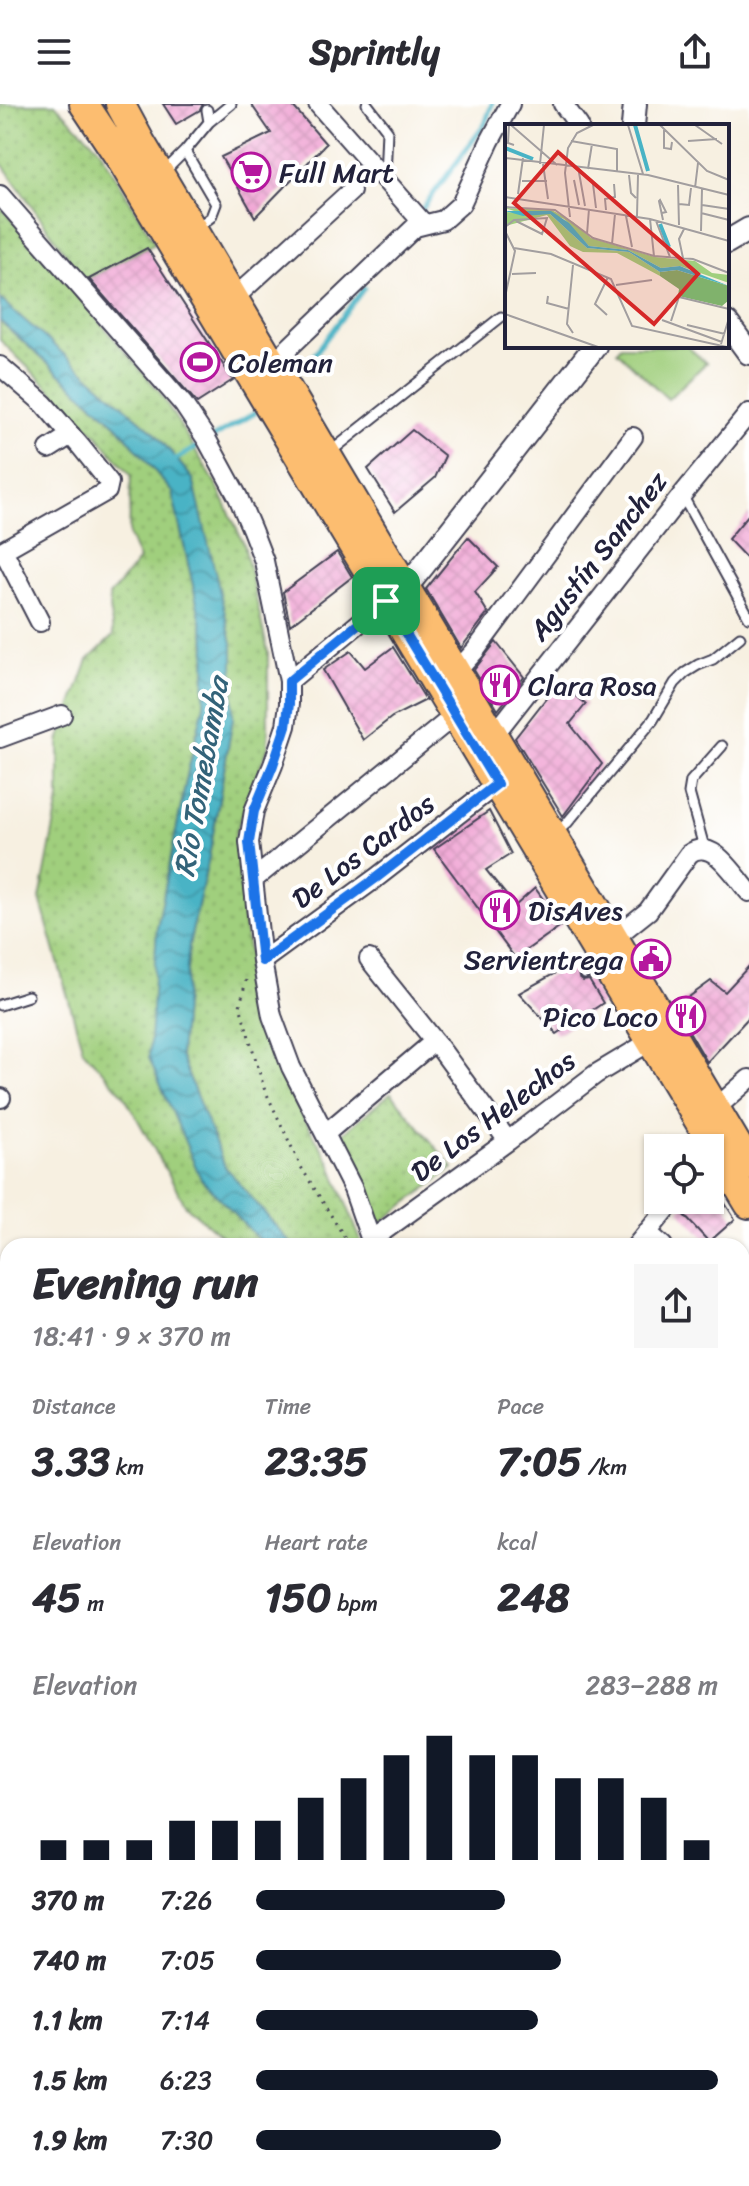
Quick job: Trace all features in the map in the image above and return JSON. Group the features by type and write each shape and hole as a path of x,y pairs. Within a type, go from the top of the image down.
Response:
{"main road":[{"path":"84,104 396,594 456,672 553,836 600,957 715,1109 749,1165"},
{"path":"120,104 326,455 455,715 651,1041 702,1134"},
{"path":"724,1169 749,1204"}],"street":[{"path":"318,104 417,220"},
{"path":"417,220 443,220 461,204 510,104"},
{"path":"563,104 578,124"},
{"path":"633,124 635,104"},
{"path":"233,299 351,191"},
{"path":"0,195 183,404 238,497 264,561 289,681 289,704 286,726 251,826 249,857 262,961 272,1016 280,1040 353,1189 370,1238"},
{"path":"272,364 395,247 417,220"},
{"path":"729,241 749,229"},
{"path":"729,326 749,353"},
{"path":"289,681 396,594 423,566 593,348"},
{"path":"0,366 44,404 108,479 107,491 2,551 40,622"},
{"name":"Agustín Sanchez","path":"492,733 501,726 749,413"},
{"path":"49,449 71,435"},
{"path":"456,672 475,651 633,437"},
{"path":"0,738 62,715"},
{"path":"253,880 455,715"},
{"name":"De Los Cardos","path":"262,961 497,784"},
{"path":"600,957 648,911 689,854 696,849 704,847 713,851 749,892"},
{"path":"369,959 437,1044 508,1141"},
{"name":"De Los Helechos","path":"379,1238 596,1074 651,1041"},
{"path":"326,1133 430,1045 437,1044"},
{"path":"715,1109 749,1079"},
{"path":"643,1238 663,1214"}],"lane":[{"path":"160,176 209,122 231,104"},
{"path":"367,104 387,130 385,180"},
{"path":"207,110 209,122"},
{"path":"185,151 216,204 211,217 193,231"},
{"path":"326,455 501,317"},
{"path":"682,495 749,617"},
{"path":"553,836 653,720 675,683 740,637"},
{"path":"704,847 689,793 691,781 722,746"},
{"path":"0,1005 28,996"}],"path":[{"path":"246,979 240,1006 264,1088 301,1167 345,1238"}],"green space":[{"path":"0,104 55,104 99,148 155,243 85,281 0,161"},
{"path":"0,206 159,391 216,484 244,544 268,652 268,747 235,834 245,931 261,1020 298,1109 329,1160 360,1238 286,1238 225,1167 180,1055 189,945 209,857 233,718 193,479 155,433 0,299"},
{"path":"0,321 118,426 172,492 206,643 204,705 157,928 152,1038 201,1179 257,1238 224,1238 186,1206 124,1095 83,1050 40,899 59,800 59,741 88,660 113,636 109,596 139,560 129,536 131,475 97,435 0,340"},
{"path":"619,348 689,348 706,363 668,399 617,351"},
{"path":"391,1093 453,1168 374,1228 336,1139"}],"water":[{"name":"Río Tomebamba","path":"0,299 155,433 193,479 233,647 233,718 209,857 189,945 180,1055 225,1167 286,1238 257,1238 201,1179 149,1058 157,928 204,705 206,643 172,492 118,426 0,321"}],"building":[{"path":"163,104 203,104 200,110 176,124"},
{"path":"251,104 291,104 326,144 255,217 221,157 271,133"},
{"path":"147,248 233,380 197,403 89,279"},
{"path":"412,430 445,456 435,478 395,512 368,469"},
{"path":"749,514 749,561 728,539"},
{"path":"468,537 498,567 475,592 488,613 461,648 426,589"},
{"path":"337,552 352,577 290,625 283,592"},
{"path":"496,642 524,677 498,710 474,670"},
{"path":"393,647 426,700 392,717 363,740 323,670 351,651 365,668"},
{"path":"559,682 586,704 570,724 602,764 563,816 515,738"},
{"path":"489,811 511,854 486,870 515,906 535,888 562,925 515,958 434,849"},
{"path":"577,961 581,968 579,978 589,980 603,1003 557,1034 519,993"},
{"path":"749,966 749,1017 707,1062 675,1007 711,981 725,992"},
{"path":"724,1202 735,1219 714,1238 705,1238 683,1214 724,1214"}],"waterway":[{"path":"420,212 485,124 492,104"},
{"path":"311,363 364,288"},
{"path":"173,461 255,413"}],"place":[{"name":"Full Mart","path":"251,172"},
{"name":"Coleman","path":"200,362"},
{"name":"Clara Rosa","path":"500,685"},
{"name":"DisAves","path":"500,910"},
{"name":"Servientrega","path":"651,959"},
{"name":"Pico Loco","path":"686,1016"}],"route":[{"path":"386,601 497,784 262,961 249,842 254,811 286,726 289,681 386,601"}]}
